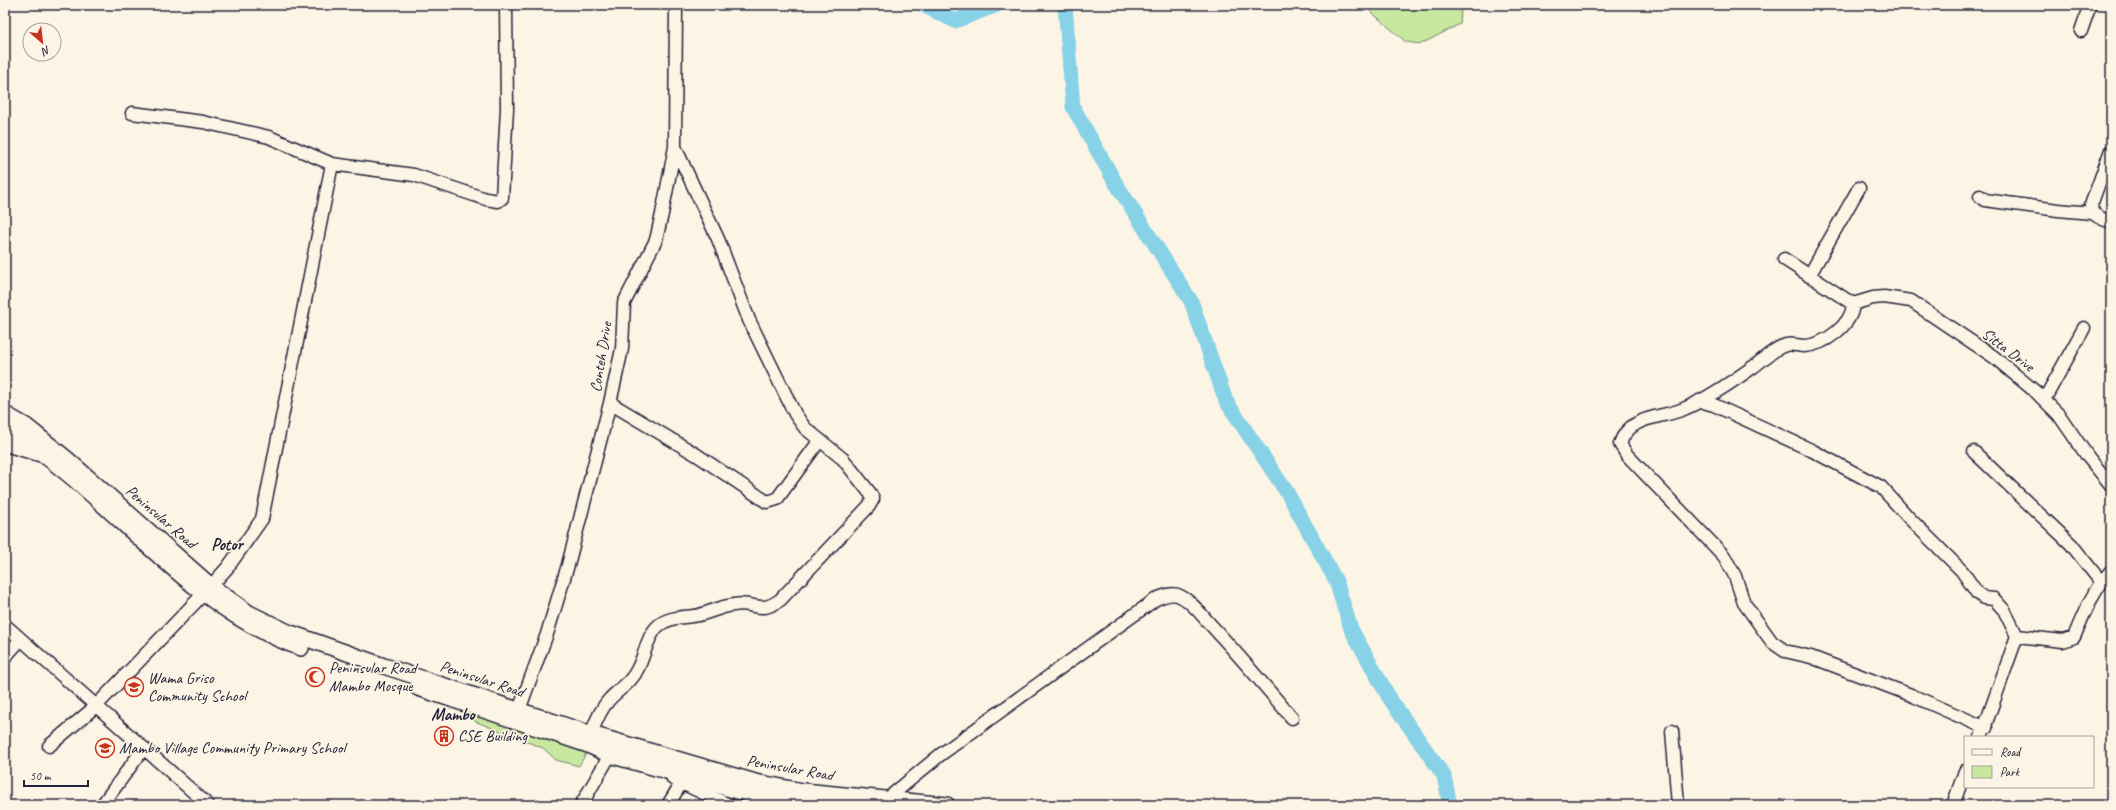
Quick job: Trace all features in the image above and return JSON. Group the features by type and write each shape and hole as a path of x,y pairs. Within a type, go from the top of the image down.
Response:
{"main road":[{"name":"Peninsular Road","path":"5,414 26,426 67,459 207,590"},
{"name":"Peninsular Road","path":"5,428 50,458 207,590 248,613 288,632 383,671 588,745 610,755 663,762 803,791 947,805"},
{"name":"Peninsular Road","path":"383,671 518,710 591,734 759,797 823,805"}],"street":[{"path":"132,113 203,122 269,137 332,164 414,175 486,199 498,201 502,198 507,109 506,5"},
{"name":"Conteh Drive","path":"518,710 547,634 568,565 610,404 622,349 624,303 656,240 675,147 676,5"},
{"path":"2081,31 2090,5"},
{"path":"591,734 608,701 620,691 638,668 651,636 658,626 682,616 698,615 734,605 749,604 762,609 773,605 780,600 869,506 873,499 843,459 805,428 783,393 749,320 718,239 675,147"},
{"path":"2111,150 2091,205 2092,213 2097,218 2111,222"},
{"path":"49,746 96,706 207,590 228,567 262,519 332,164"},
{"path":"1809,276 1860,188"},
{"path":"1980,196 1984,200 2092,213"},
{"path":"1699,401 1714,405 1811,450 1881,487 1909,518 1962,571 1977,593 1984,598 1994,599 2004,610 2017,636 1983,732 1876,682 1811,657 1785,651 1772,642 1744,604 1735,576 1724,556 1627,455 1620,444 1623,433 1641,420 1685,409 1737,378 1786,345 1804,346 1833,335 1846,324 1852,313 1853,304 1784,259"},
{"name":"Sitta Drive","path":"1853,304 1873,298 1884,297 1911,302 1994,356 2059,415 2088,457 2111,485"},
{"path":"2044,400 2084,328"},
{"path":"610,404 697,455 767,502 777,498 820,440"},
{"path":"5,445 50,458"},
{"path":"1974,452 2071,544 2101,582"},
{"path":"2017,636 2068,641 2074,637 2087,606 2101,582 2111,571"},
{"path":"887,799 940,755 1156,599 1168,595 1180,596 1195,609 1242,658 1292,718"},
{"path":"5,626 208,805"},
{"path":"5,657 21,640"},
{"path":"1672,732 1678,805"},
{"path":"102,805 144,748"},
{"path":"581,805 610,755"},
{"path":"663,762 666,774 729,805"},
{"path":"1953,805 1964,774"},
{"path":"668,805 682,782"}],"green space":[{"path":"1363,5 1459,5 1461,12 1460,24 1421,44 1406,42"},
{"path":"481,708 591,745 579,766 556,760 543,748 474,721"}],"waterway":[{"path":"923,5 955,21 997,5"},
{"path":"1065,5 1073,107 1115,182 1191,301 1226,401 1288,494 1336,581 1351,629 1390,699 1444,776 1450,805"}],"place":[{"name":"Peninsular Road Mambo Mosque","path":"315,677"},
{"name":"Wama Griso Community School","path":"134,687"},
{"name":"CSE Building","path":"444,736"},
{"name":"Mambo Village Community Primary School","path":"105,748"}],"district":[{"name":"Potor","path":"227,544"},
{"name":"Mambo","path":"453,714"}]}
